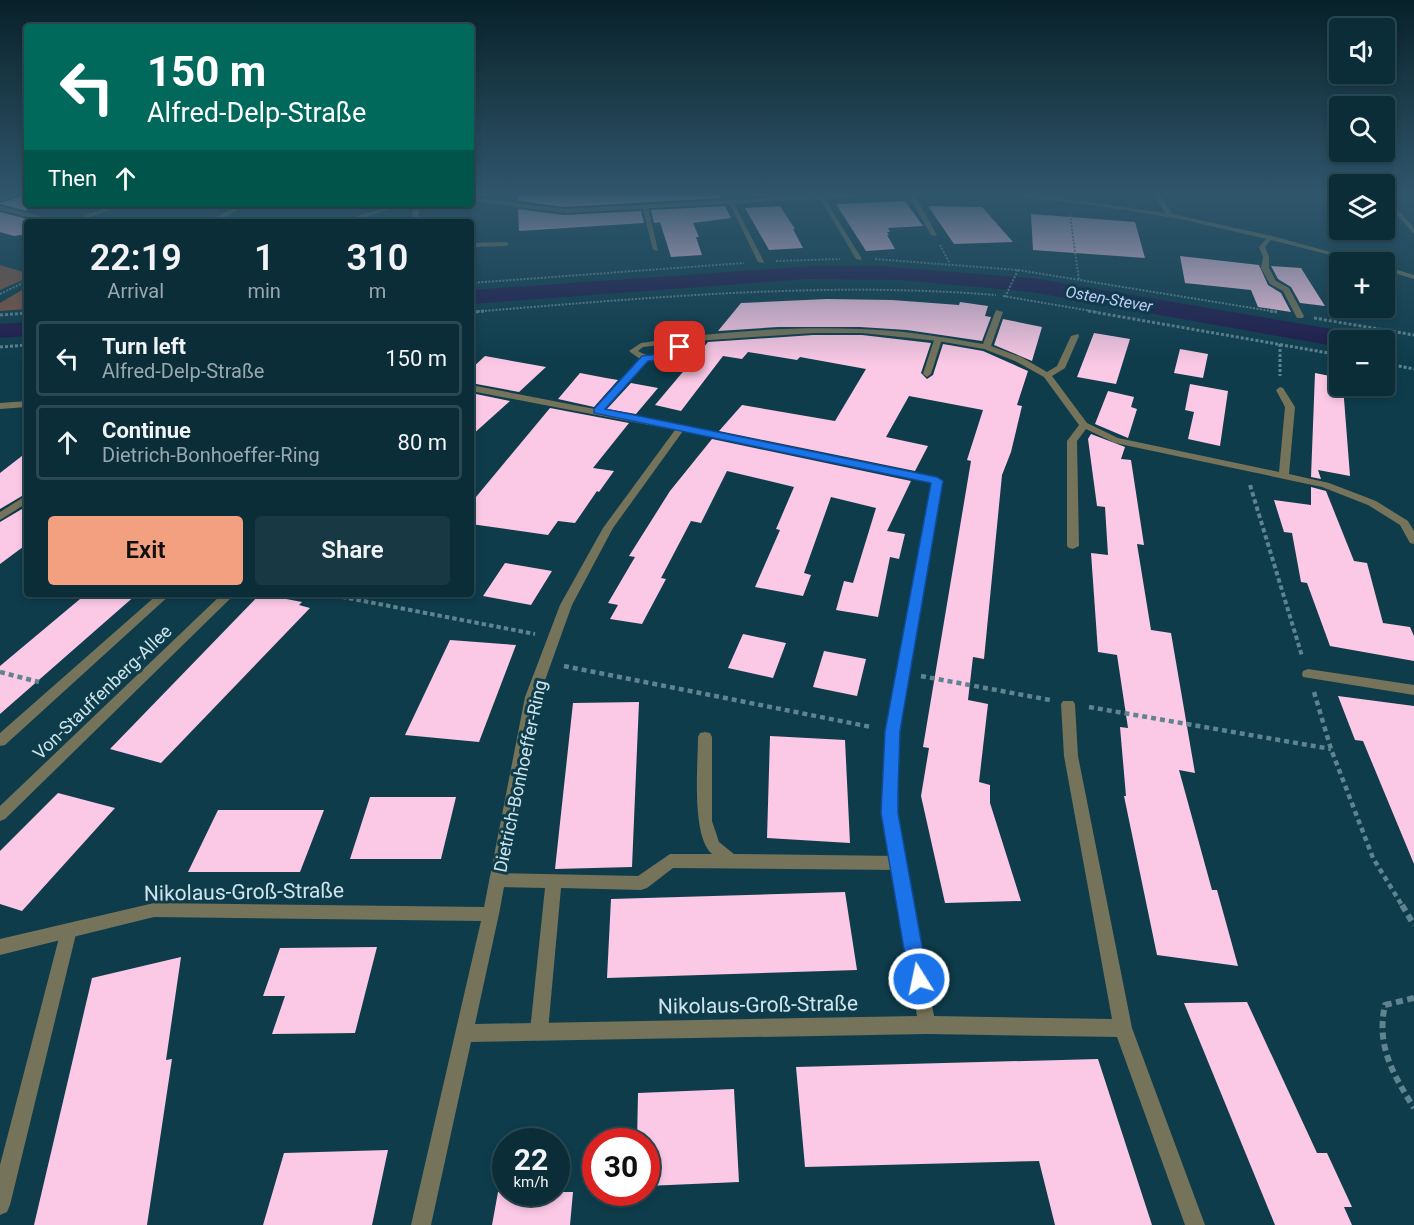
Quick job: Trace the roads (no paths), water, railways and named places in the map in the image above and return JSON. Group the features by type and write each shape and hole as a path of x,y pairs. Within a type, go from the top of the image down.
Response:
{"street":[{"path":"755,251 761,262"},
{"path":"854,251 859,259"},
{"path":"1264,251 1266,257 1265,268 1273,282 1286,290 1300,316"},
{"path":"1395,271 1414,277"},
{"path":"986,347 999,312"},
{"path":"693,340 664,357 646,358 633,351 641,345 693,340 813,331 862,331 986,347 1018,359 1047,375 1084,425 1115,440 1325,485 1371,503 1409,524 1414,541"},
{"path":"1047,375 1060,368 1075,336"},
{"path":"927,374 938,339"},
{"path":"598,411 646,358"},
{"path":"474,389 598,411 937,481 892,731 889,813 927,1025"},
{"path":"1280,390 1290,407 1284,475"},
{"path":"0,406 24,404"},
{"path":"1073,546 1072,441 1084,425"},
{"name":"Dietrich-Bonhoeffer-Ring","path":"421,1225 491,914 532,697 566,605 608,528 681,428"},
{"path":"0,517 24,500"},
{"name":"Von-Stauffenberg-Allee","path":"0,741 162,597"},
{"name":"Von-Stauffenberg-Allee","path":"0,815 226,597"},
{"path":"1308,674 1414,690"},
{"path":"1068,704 1071,756 1123,1028 1195,1225"},
{"path":"705,737 705,821 713,846 731,861"},
{"path":"498,880 641,883 670,861 898,863"},
{"path":"539,1031 554,881"},
{"name":"Nikolaus-Groß-Straße","path":"0,947 154,910 491,914"},
{"path":"0,1205 69,930"},
{"name":"Nikolaus-Groß-Straße","path":"465,1033 927,1025 1123,1028"}],"water":[{"name":"Osten-Stever","path":"814,266 879,266 1032,278 1338,330 1329,330 1329,345 1031,292 900,280 806,279 474,304 474,290"},
{"path":"24,322 24,336 0,338 0,324"}]}
